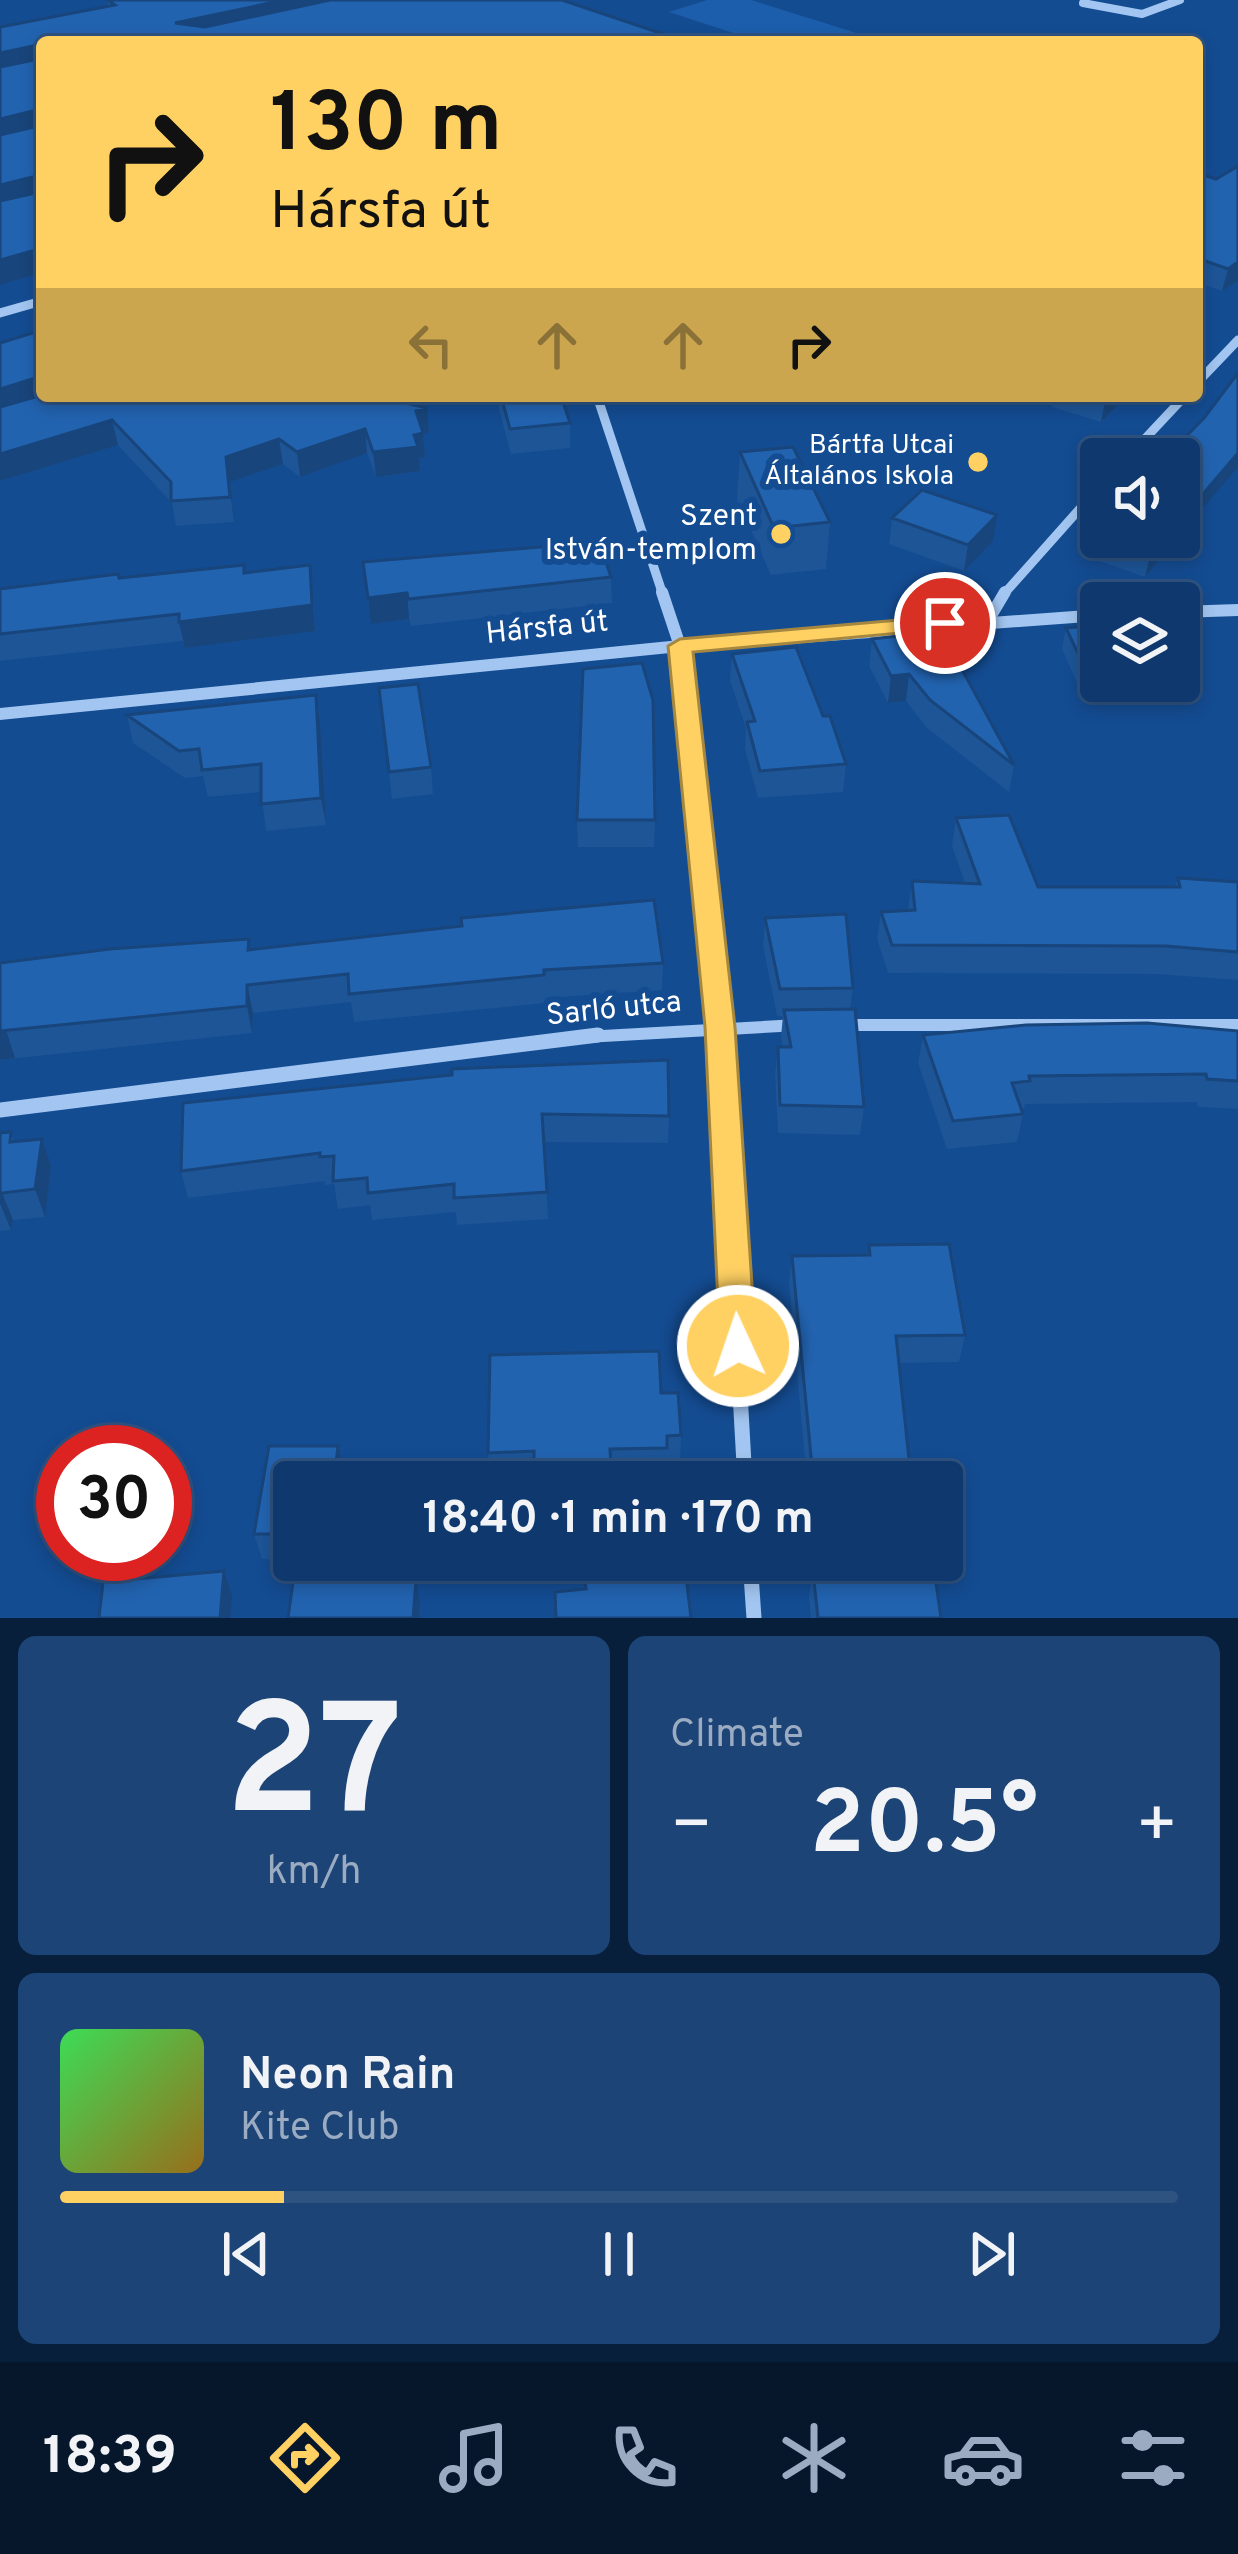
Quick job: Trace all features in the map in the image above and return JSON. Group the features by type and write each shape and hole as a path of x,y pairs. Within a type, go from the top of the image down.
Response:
{"street":[{"path":"1082,2 1142,14 1180,0"},
{"path":"0,313 36,303"},
{"path":"1203,377 1238,340"},
{"path":"599,402 680,646 720,1027 744,1461"},
{"path":"1146,438 1179,402"},
{"path":"989,619 1011,582 1080,508"},
{"path":"1200,611 1238,610"},
{"name":"Hársfa út","path":"0,714 680,646 989,619 1080,616"},
{"name":"Sarló utca","path":"0,1110 389,1059 720,1027 1238,1025"},
{"path":"751,1581 754,1618"}],"shaded area":[{"path":"707,0 751,0 866,36 743,36 669,12"}],"building":[{"path":"108,0 284,0 175,23 205,27 330,0 562,0 663,34 36,36 36,45 0,53 0,27 115,5"},
{"path":"36,60 36,110 0,119 0,67"},
{"path":"36,127 36,176 0,185 0,135"},
{"path":"1238,166 1238,262 1228,269 1203,260 1203,175 1216,179"},
{"path":"36,193 36,255 32,251 0,260 0,201"},
{"path":"36,332 36,378 0,389 0,343"},
{"path":"1238,373 1238,453 1200,497 1200,438 1184,438"},
{"path":"36,397 36,402 402,402 427,408 416,411 423,433 414,435 418,447 373,452 365,429 297,452 279,439 226,457 230,497 171,501 171,482 112,420 0,454 0,407"},
{"path":"503,402 563,402 570,423 510,429"},
{"path":"793,447 830,522 774,528 740,452"},
{"path":"922,490 997,515 968,545 892,518"},
{"path":"599,542 611,577 408,599 407,593 368,598 363,562"},
{"path":"244,565 244,573 310,565 312,605 179,622 179,614 0,634 0,589"},
{"path":"1080,627 1080,658 1066,628"},
{"path":"941,631 1014,765 930,700 909,674 891,676 872,639"},
{"path":"796,647 823,716 830,716 846,764 760,771 747,722 755,721 732,654"},
{"path":"642,663 653,700 655,820 577,820 583,669"},
{"path":"418,684 431,767 389,772 379,688"},
{"path":"316,695 321,798 261,804 261,764 202,770 199,749 179,751 127,715"},
{"path":"1009,815 1038,887 1180,887 1178,878 1238,882 1238,952 1166,946 892,945 881,912 915,910 912,881 980,884 956,818"},
{"path":"654,900 663,963 544,970 544,975 349,994 348,974 247,985 247,1006 0,1031 0,963 249,939 248,950 462,926 461,918"},
{"path":"846,914 853,988 780,989 765,918"},
{"path":"855,1009 864,1107 780,1105 778,1047 791,1047 784,1010"},
{"path":"1147,1023 1238,1031 1238,1081 1207,1079 1206,1074 1029,1076 1030,1081 1012,1083 1023,1114 953,1121 923,1035 1026,1025"},
{"path":"668,1060 669,1116 542,1114 547,1192 454,1198 454,1184 368,1193 367,1178 333,1181 334,1156 320,1157 320,1153 181,1171 183,1103 452,1075 452,1069"},
{"path":"11,1132 10,1142 42,1139 35,1189 2,1193 0,1203 0,1133"},
{"path":"949,1244 965,1335 896,1336 909,1461 811,1461 792,1256 870,1255 869,1245"},
{"path":"659,1351 661,1393 678,1393 681,1435 667,1436 667,1448 610,1449 611,1461 534,1461 534,1451 488,1453 490,1355"},
{"path":"269,1446 338,1446 336,1461 273,1461 273,1534 254,1534"},
{"path":"224,1571 220,1618 99,1618 103,1582 192,1581 192,1574"},
{"path":"416,1581 413,1618 288,1618 293,1582"},
{"path":"585,1581 687,1581 691,1618 556,1618 555,1592 586,1589"},
{"path":"814,1581 936,1581 941,1618 818,1618"}],"place":[{"name":"Bártfa Utcai Általános Iskola","path":"978,462"},
{"name":"Szent István-templom","path":"781,534"}],"route":[{"path":"738,1346 720,1027 680,646 945,623"}]}
